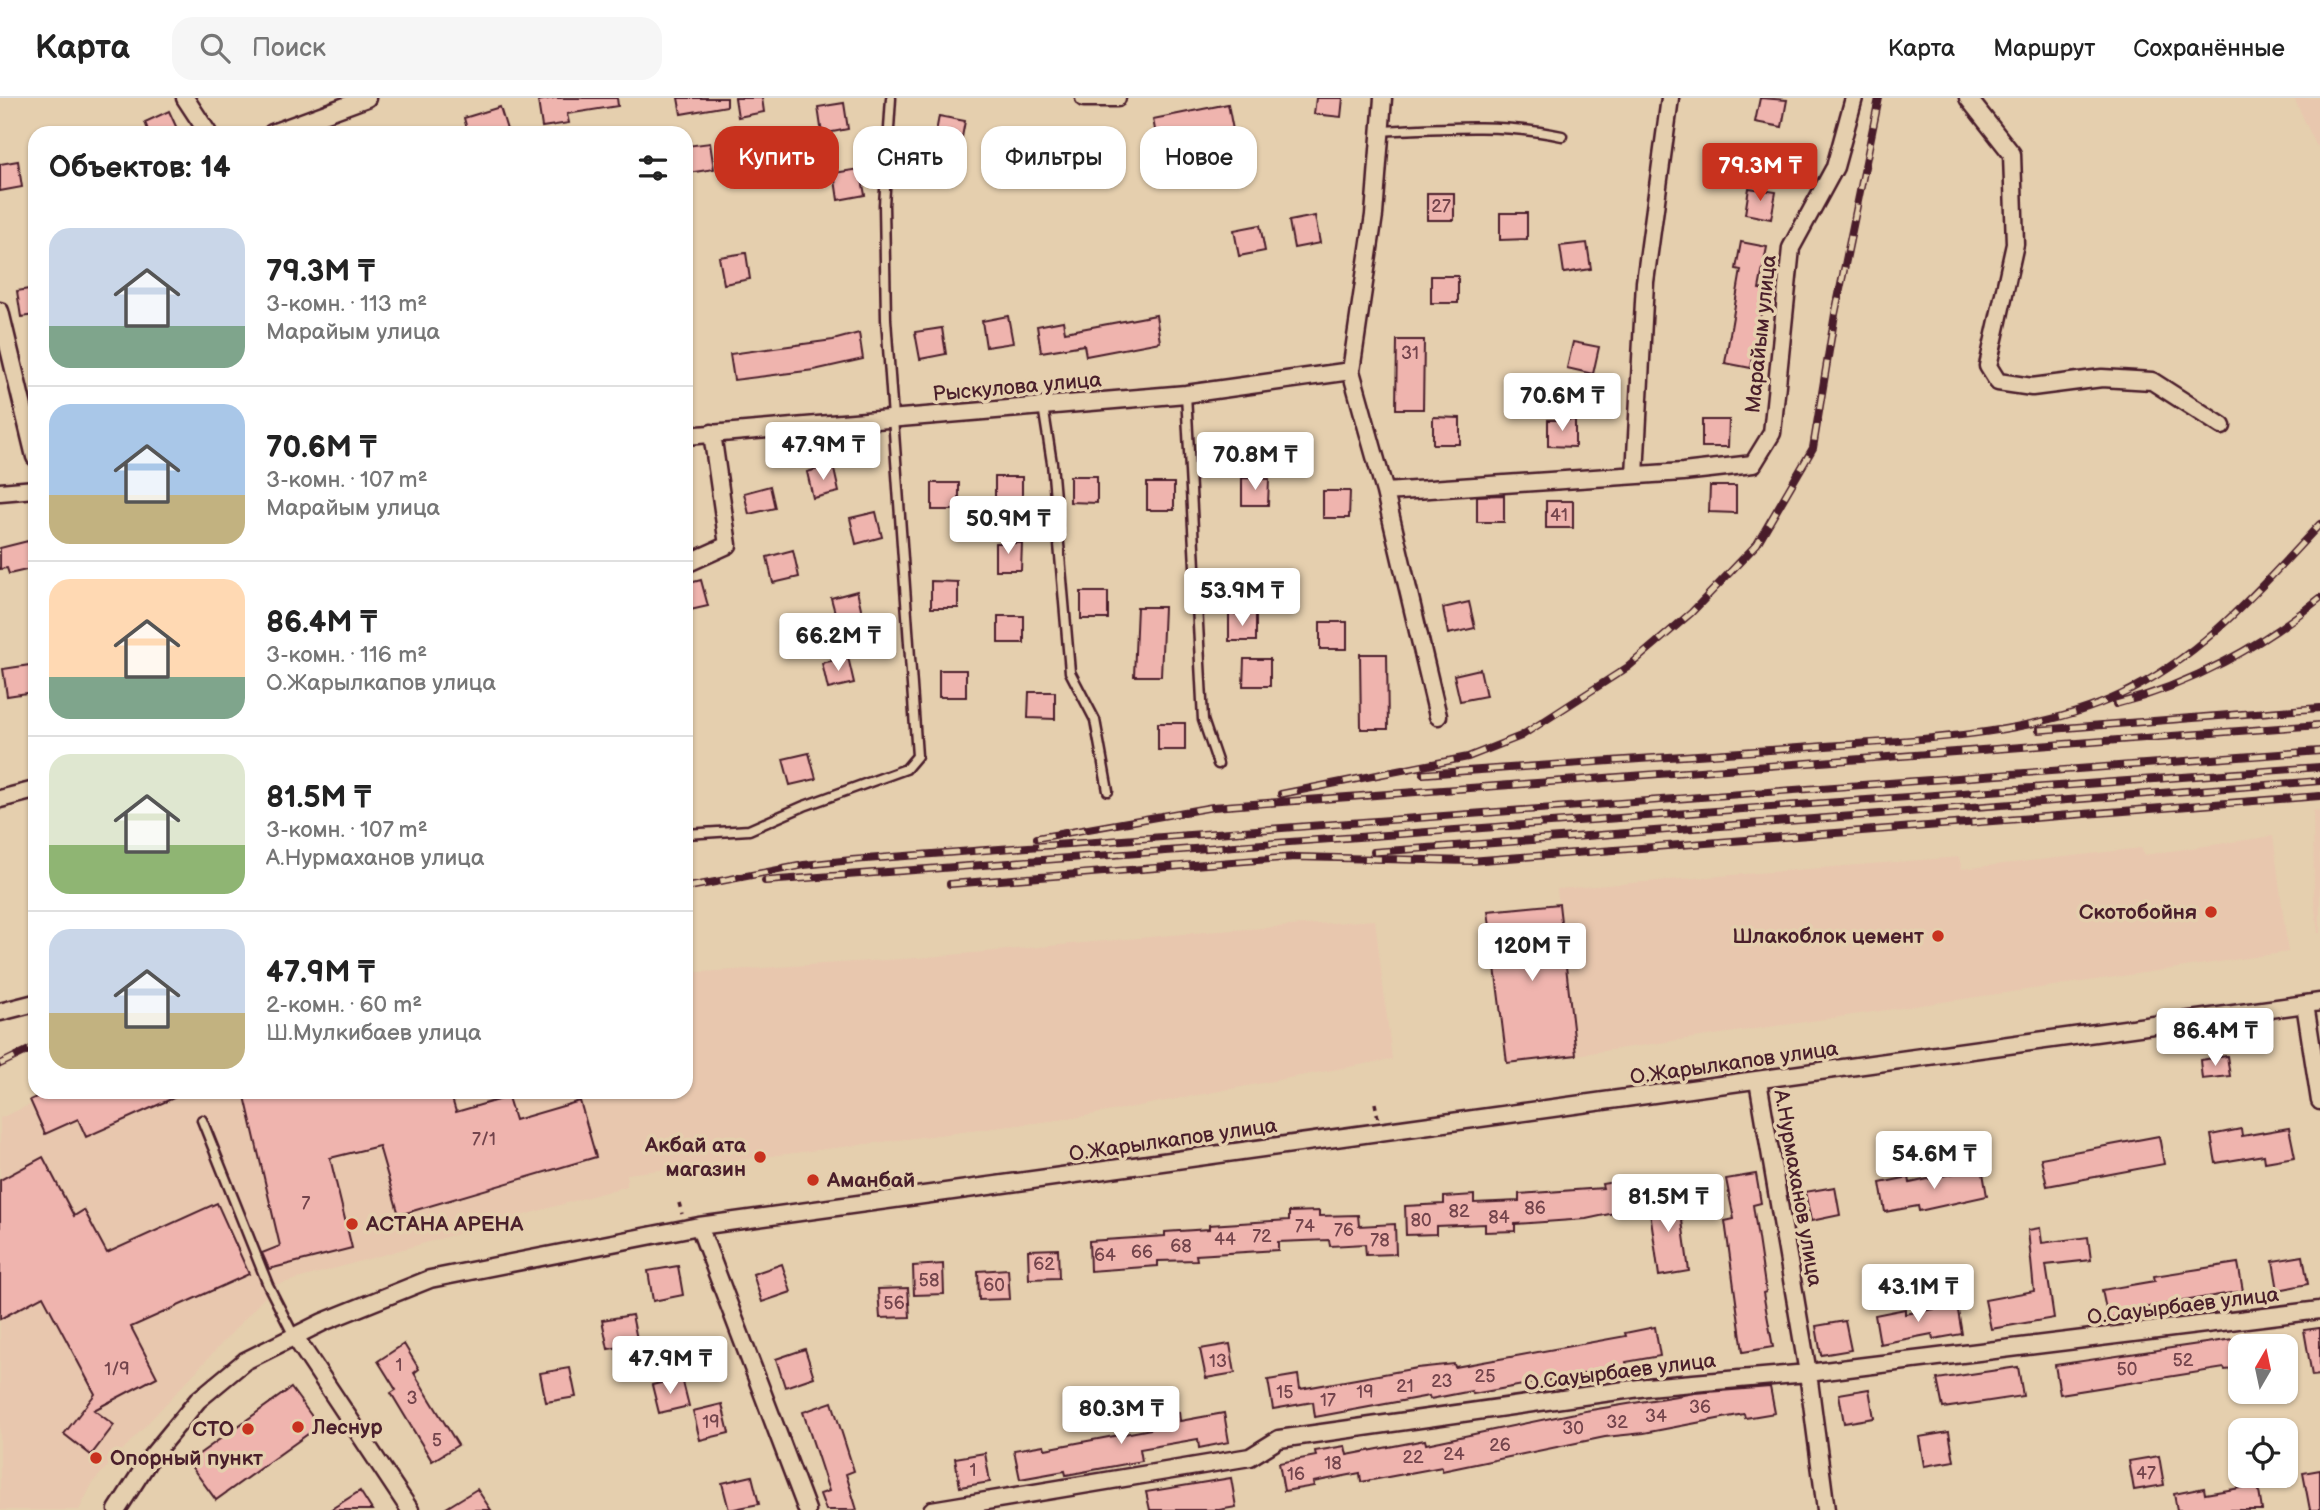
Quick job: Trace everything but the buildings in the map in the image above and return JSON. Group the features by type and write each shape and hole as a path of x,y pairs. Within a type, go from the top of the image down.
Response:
{"street":[{"path":"186,98 204,126"},
{"path":"291,126 367,98"},
{"path":"1084,98 1118,98"},
{"path":"1383,98 1374,215 1351,371 1385,492 1438,716"},
{"path":"1635,475 1645,282 1670,98"},
{"name":"Марайым улица","path":"1385,492 1753,464 1772,433 1791,248 1835,167 1854,98"},
{"path":"1968,98 2012,154 2015,244 1989,366 1998,382 2032,387 2102,378 2152,381 2222,426"},
{"path":"0,311 28,428"},
{"name":"Рыскулова улица","path":"693,435 1186,394 1351,371"},
{"path":"693,561 728,545 712,433"},
{"path":"0,492 28,490"},
{"path":"0,799 28,792"},
{"path":"2313,1003 2320,1101"},
{"name":"О.Жарылкапов улица","path":"117,1510 151,1457 198,1401 245,1361 357,1307 430,1279 699,1226 2313,1003"},
{"path":"0,1012 28,1005"},
{"name":"А.Нурмаханов улица","path":"1758,1081 1808,1373 1826,1510"},
{"path":"699,1226 807,1510"},
{"name":"О.Сауырбаев улица","path":"932,1510 1250,1457 1279,1439 1647,1387 1808,1373 2320,1310"},
{"path":"295,1337 410,1510"}],"lane":[{"path":"693,834 749,830 804,806 906,769 917,755 891,419 884,205 891,98"},
{"path":"1380,131 1457,127 1540,131 1562,136"},
{"path":"1186,394 1203,720 1218,764"},
{"path":"1043,406 1052,463 1070,672 1095,720 1108,790"},
{"path":"202,1120 268,1285 295,1337"}],"shaded area":[{"path":"2294,98 2320,98 2320,148 2316,145"},
{"path":"2320,810 2318,933 2314,900 2313,811"},
{"path":"2273,836 2288,952 1576,1055 1557,889 1959,857 1962,869 2141,848 2144,855"},
{"path":"1375,920 1392,1059 1074,1118 627,1174 627,1186 276,1285 93,1482 79,1510 0,1510 0,1118 43,1099 693,1099 693,973 917,958"}],"railway":[{"path":"1281,794 1468,757 1521,736 1628,667 1691,613 1757,544 1813,448 1835,314 1879,98"},
{"path":"1423,774 1920,739 2045,721 2084,710 2120,695 2177,661 2228,619 2320,524"},
{"path":"2116,704 2171,686 2224,662 2274,632 2320,598"},
{"path":"2039,730 2320,708"},
{"path":"1037,838 1213,807 2320,725"},
{"path":"693,886 804,865 852,860 2320,751"},
{"path":"1014,862 2320,767"},
{"path":"1374,852 2320,781"},
{"path":"950,884 1295,857 1470,861 2320,796"},
{"path":"765,881 1023,862"},
{"path":"0,1064 28,1050"}],"place":[{"name":"Скотобойня","path":"2211,912"},
{"name":"Шлакоблок цемент","path":"1938,936"},
{"name":"Акбай ата магазин","path":"760,1157"},
{"name":"Аманбай","path":"813,1180"},
{"name":"АСТАНА АРЕНА","path":"352,1224"},
{"name":"Леснур","path":"298,1427"},
{"name":"СТО","path":"248,1429"},
{"name":"Опорный пункт","path":"96,1458"}]}
